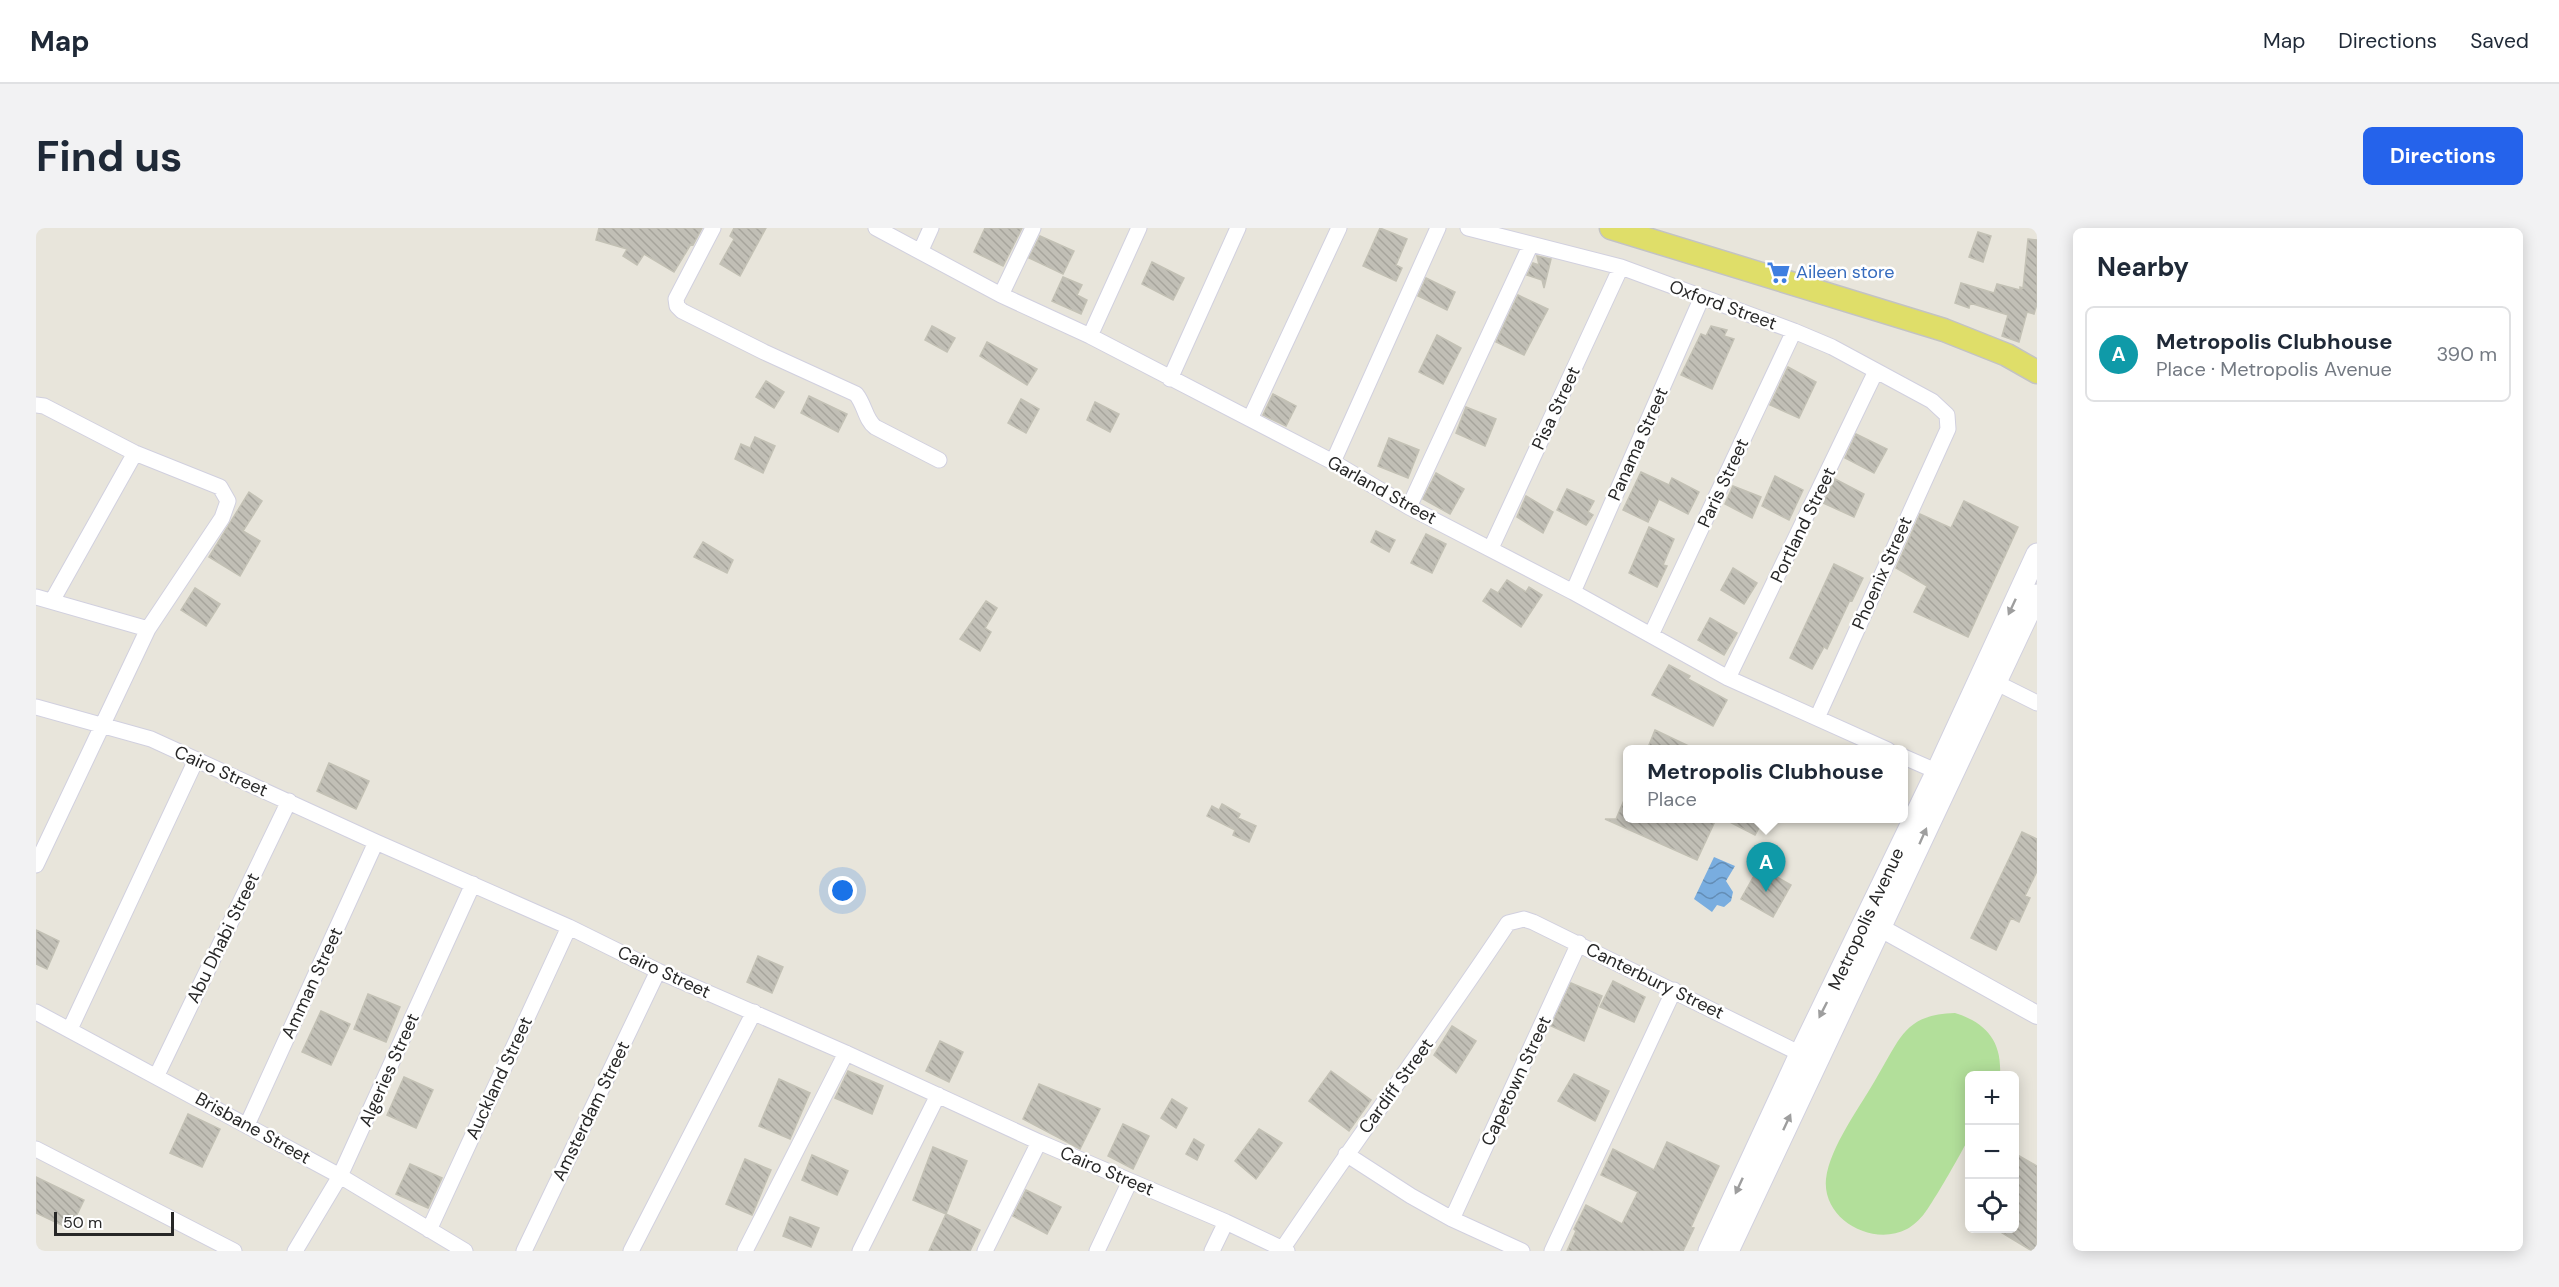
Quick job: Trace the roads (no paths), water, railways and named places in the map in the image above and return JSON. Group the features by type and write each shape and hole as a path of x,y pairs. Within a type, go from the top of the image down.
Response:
{"main road":[{"path":"1611,228 1944,330 2007,355 2037,372"},
{"name":"Metropolis Avenue","path":"1709,1251 1874,923 1987,678 2037,554"},
{"name":"Metropolis Avenue","path":"1987,678 2037,595"},
{"name":"Metropolis Avenue","path":"1728,1251 1808,1057"}],"street":[{"path":"713,228 676,299 677,306 682,311 764,352 856,394 865,405 870,423 875,427 939,460"},
{"name":"Garland Street","path":"876,228 921,250 1001,295 1090,336 1333,462 1409,507 1491,548 1728,678 1877,745"},
{"path":"921,250 931,228"},
{"path":"1001,295 1033,228"},
{"path":"1090,336 1139,228"},
{"path":"1170,379 1238,228"},
{"path":"1250,419 1339,228"},
{"path":"1333,462 1438,228"},
{"name":"Oxford Street","path":"1468,228 1620,267 1794,331 1832,347 1942,408 1947,415 1948,429"},
{"path":"1409,507 1531,243"},
{"name":"Pisa Street","path":"1491,548 1620,267"},
{"name":"Panama Street","path":"1573,592 1702,297"},
{"name":"Paris Street","path":"1651,635 1794,331"},
{"name":"Portland Street","path":"1728,678 1875,371"},
{"path":"36,405 44,406 135,453 220,488 228,501 222,518 148,629 36,865"},
{"name":"Phoenix Street","path":"1817,718 1948,429"},
{"path":"52,601 135,453"},
{"path":"36,597 148,629"},
{"path":"1987,678 2037,703"},
{"name":"Cairo Street","path":"36,707 151,739 569,927 658,971 846,1053 1039,1142 1285,1249"},
{"path":"70,1029 196,759"},
{"path":"1908,759 1943,775"},
{"name":"Abu Dhabi Street","path":"157,1076 289,801"},
{"name":"Amman Street","path":"247,1125 376,842"},
{"name":"Algeries Street","path":"295,1251 340,1176 473,884"},
{"name":"Canterbury Street","path":"1508,923 1524,919 1808,1057"},
{"name":"Cardiff Street","path":"1285,1249 1346,1154 1437,1029 1508,923"},
{"path":"1874,923 2037,1015"},
{"name":"Auckland Street","path":"429,1230 569,927"},
{"name":"Capetown Street","path":"1452,1219 1579,944"},
{"name":"Amsterdam Street","path":"524,1251 658,971"},
{"path":"1552,1251 1674,990"},
{"name":"Brisbane Street","path":"36,1012 340,1176 465,1251"},
{"path":"631,1251 754,1012"},
{"path":"745,1251 846,1053"},
{"path":"860,1251 938,1095"},
{"path":"985,1251 1039,1142"},
{"path":"36,1149 234,1251"},
{"path":"1346,1154 1411,1196 1452,1219 1522,1251"},
{"path":"1097,1251 1130,1181"},
{"path":"1212,1251 1226,1222"}],"water":[{"path":"1714,857 1735,866 1726,881 1733,892 1731,901 1724,907 1717,905 1712,912 1694,899"}],"place":[{"name":"Aileen store","path":"1778,272"},
{"name":"Metropolis Clubhouse","path":"1766,892"}]}
